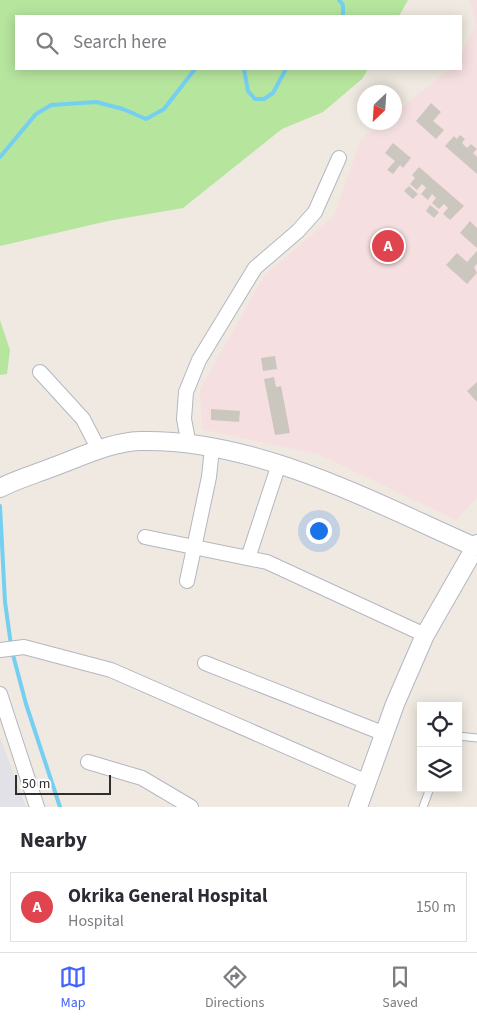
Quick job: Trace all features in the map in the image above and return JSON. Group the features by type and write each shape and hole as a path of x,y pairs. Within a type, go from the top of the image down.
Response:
{"street":[{"path":"189,445 184,419 186,392 199,360 255,268 298,231 315,212 339,158"},
{"path":"40,372 83,419 99,450"},
{"path":"3,486 99,450 138,441 212,448 279,464 351,492 473,555 426,635 385,734 358,807"},
{"path":"187,581 209,478 212,448"},
{"path":"248,558 279,464"},
{"path":"145,537 267,562 426,635"},
{"path":"2,649 24,648 111,670 367,782"},
{"path":"205,663 385,734"},
{"path":"0,694 37,807"},
{"path":"88,762 142,778 191,807"}],"lane":[{"path":"462,734 477,738"},
{"path":"423,807 429,792"}],"shaded area":[{"path":"470,0 477,0 477,497 456,520 320,455 202,429 200,389 265,275 334,216 361,139 373,130 402,130 402,107 449,70 462,70 462,53 476,26"},
{"path":"0,738 26,807 0,807"}],"green space":[{"path":"0,0 408,0 400,15 15,15 15,70 367,70 362,79 323,112 282,129 183,208 108,221 0,246"},
{"path":"0,320 10,350 7,374 0,375"}],"building":[{"path":"431,103 441,112 433,121 444,130 436,139 416,121"},
{"path":"460,135 465,139 462,143 467,148 471,144 477,149 473,153 477,157 477,174 445,146 454,136 457,139"},
{"path":"393,143 411,158 403,168 400,165 393,174 387,170 395,161 385,153"},
{"path":"419,167 464,206 450,220 443,214 448,208 444,204 439,209 432,203 436,198 432,194 428,200 421,194 426,188 422,184 417,190 410,184 415,178 412,175"},
{"path":"409,186 418,194 413,199 404,191"},
{"path":"430,205 439,212 434,218 426,211"},
{"path":"470,221 477,228 477,248 460,233"},
{"path":"477,251 477,264 474,267 477,273 467,284 446,265 457,253 467,262"},
{"path":"275,356 277,369 263,371 261,358"},
{"path":"274,377 276,387 281,386 290,433 275,435 264,379"},
{"path":"477,382 477,402 467,391"},
{"path":"211,409 240,411 239,422 211,420"}],"waterway":[{"path":"339,0 343,5 343,15"},
{"path":"0,157 36,114 51,105 96,102 123,109 146,119 164,109 194,70"},
{"path":"244,70 248,91 255,99 264,99 273,93 285,70"},
{"path":"0,506 5,602 11,645"},
{"path":"12,651 26,704 60,807"}],"place":[{"name":"Okrika General Hospital","path":"388,246"}]}
